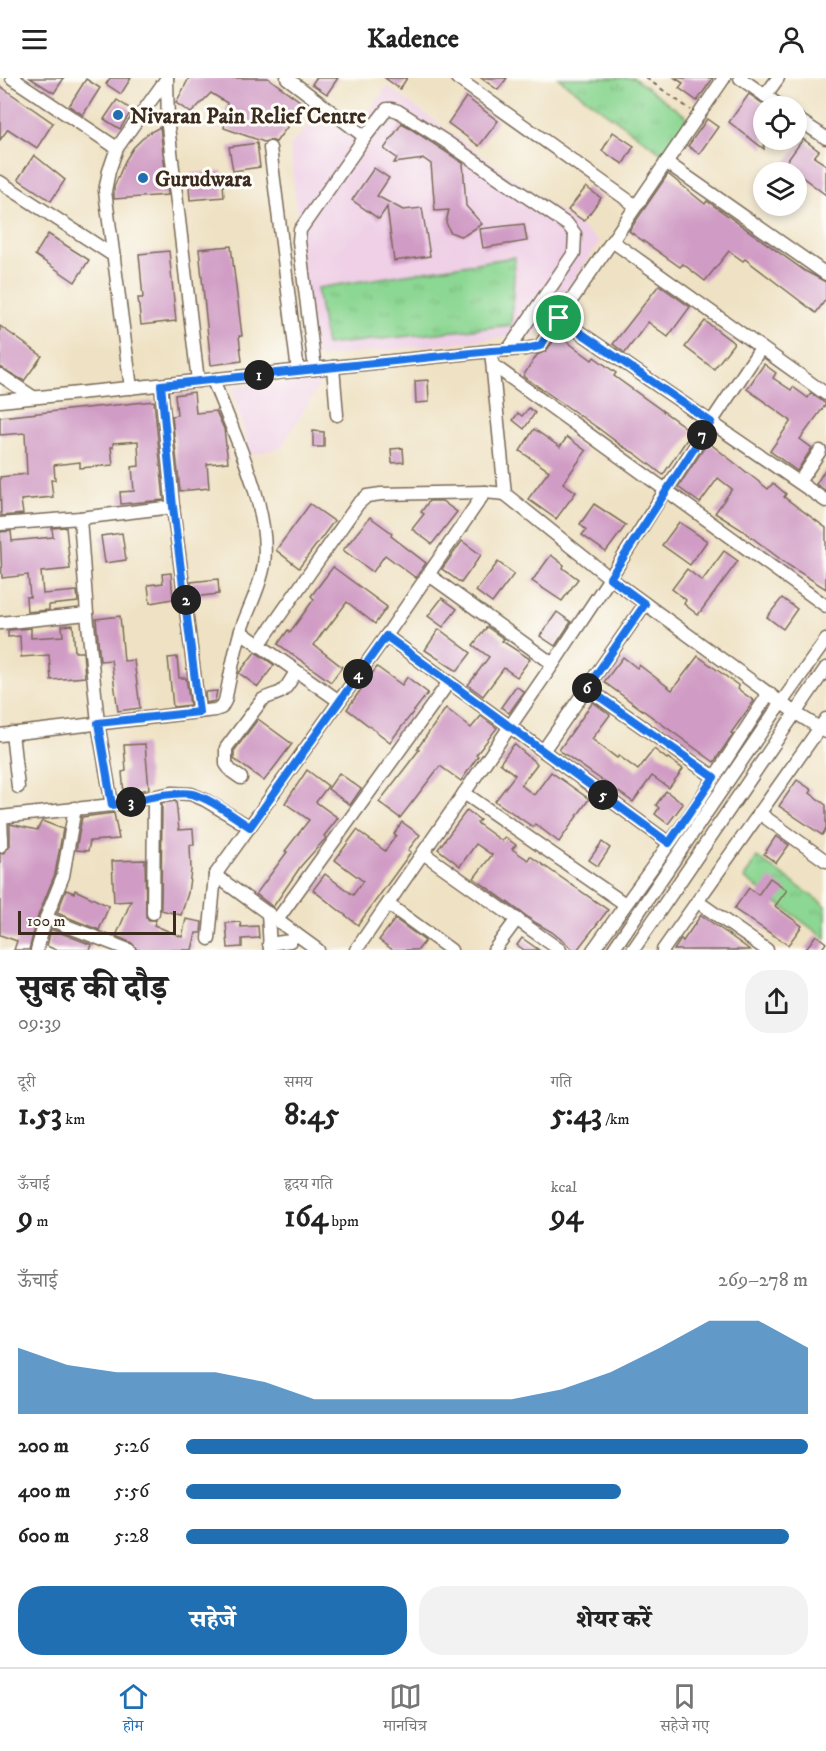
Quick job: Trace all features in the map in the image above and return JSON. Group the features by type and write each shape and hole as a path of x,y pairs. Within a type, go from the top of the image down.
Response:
{"street":[{"path":"12,78 117,148"},
{"path":"131,388 105,191 117,148 167,78"},
{"path":"167,78 168,126 198,381"},
{"path":"287,78 362,135"},
{"path":"457,78 636,206"},
{"path":"1,400 540,346 724,78"},
{"path":"740,78 765,96 778,78"},
{"path":"315,369 299,242 300,231 362,135 387,109 392,109 444,141 568,225 575,234 574,253 508,350"},
{"path":"807,125 826,138"},
{"path":"270,148 298,371"},
{"path":"666,162 826,274"},
{"path":"0,182 114,256"},
{"path":"612,241 826,394"},
{"path":"559,318 826,501"},
{"path":"356,950 553,664 664,491 761,348"},
{"path":"491,351 505,494"},
{"path":"493,365 664,491 826,606"},
{"path":"333,367 337,415"},
{"path":"0,375 33,397"},
{"path":"18,787 6,734 199,712 221,708 225,701 241,632 264,567 266,542 262,515 213,380"},
{"path":"161,385 173,507 199,712"},
{"path":"799,482 820,451"},
{"path":"209,939 215,875 386,636 485,492"},
{"path":"259,645 358,504 367,496 485,492 505,494 610,578 781,703 794,712 824,726 759,813 663,950"},
{"path":"0,524 80,518 173,507"},
{"path":"80,518 98,723 112,805"},
{"path":"429,574 553,664"},
{"path":"543,751 645,604"},
{"path":"0,623 87,614"},
{"path":"241,632 339,701"},
{"path":"386,636 669,843"},
{"path":"613,950 826,640"},
{"path":"633,950 826,668"},
{"path":"241,778 226,764 226,748 262,700 286,688 296,671"},
{"path":"296,934 290,940 269,947 273,916 449,682"},
{"path":"587,688 714,777"},
{"path":"593,950 669,843 769,693"},
{"path":"0,846 2,842 1,817 112,805 172,793 191,794 205,800 250,827"},
{"path":"464,793 625,904"},
{"path":"153,913 154,798"},
{"path":"37,950 46,918 63,876 75,808"},
{"path":"759,813 826,861"},
{"path":"423,853 560,950"},
{"path":"215,875 318,950"},
{"path":"698,902 767,950"},
{"path":"388,904 451,950"},
{"path":"46,918 129,950"},
{"path":"494,950 517,919"}],"path":[{"path":"646,78 698,116"}],"shaded area":[{"path":"387,86 600,241 537,334 311,358 290,146 317,115 352,137"},
{"path":"322,380 281,448 250,455 232,386"}],"green space":[{"path":"558,78 634,78 687,117 669,158"},
{"path":"515,257 511,325 326,345 317,288"},
{"path":"757,857 826,906 826,939 744,878"}],"building":[{"path":"30,78 64,78 54,93"},
{"path":"110,78 131,78 121,94 106,84"},
{"path":"189,78 268,78 304,104 276,142 270,140 264,142 224,128 227,103 211,93 191,113 176,103"},
{"path":"316,78 338,78 327,94 312,84"},
{"path":"385,78 407,78 400,89"},
{"path":"481,78 507,78 498,90"},
{"path":"675,78 713,78 697,101 679,88 683,83"},
{"path":"86,79 100,88 83,115 69,106"},
{"path":"0,86 53,123 37,148 8,129 0,140"},
{"path":"749,94 753,97 753,141 729,122"},
{"path":"466,97 498,121 479,146 448,123"},
{"name":"Nivaran Pain Relief Centre","path":"117,100 132,110 120,129 104,119"},
{"path":"707,119 718,127 699,154 688,146"},
{"path":"402,123 463,163 466,206 482,224 465,235 460,236 450,232 446,222 449,210 435,211 431,164 424,159 394,163 397,158 384,149"},
{"name":"Gurudwara","path":"160,127 168,195 114,199 114,187 133,148 147,134"},
{"path":"613,132 634,146 623,164 602,151"},
{"path":"807,142 819,151 814,157 826,165 826,195 807,181 807,162 786,162 795,150 807,150"},
{"path":"257,143 260,167 233,171 229,147"},
{"path":"34,155 65,180 51,201 18,179"},
{"path":"374,168 389,178 377,196 403,210 422,208 430,256 394,261 387,207 379,219 352,200"},
{"path":"222,171 224,197 190,200 188,174"},
{"path":"668,174 705,204 707,201 805,271 826,282 826,299 816,313 745,259 743,261 729,251 705,281 683,264 680,267 629,231"},
{"path":"586,187 601,198 584,221 568,210"},
{"path":"524,224 527,241 483,248 480,229"},
{"path":"48,234 89,260 75,282 35,255"},
{"path":"231,246 242,336 239,336 242,361 211,365 199,249"},
{"path":"169,251 176,321 141,325 138,298 143,298 139,254"},
{"path":"659,285 690,307 668,337 648,322 625,353 613,344"},
{"path":"705,321 734,343 714,369 685,347"},
{"path":"0,326 42,356 24,381 0,367"},
{"path":"558,335 592,360 594,357 616,373 614,376 692,432 663,475 523,376 537,355 546,351"},
{"path":"764,364 776,373 773,378 791,390 793,387 808,398 811,393 826,404 800,439 812,448 797,471 770,451 791,421 747,389"},
{"path":"428,380 429,402 416,403 415,381"},
{"path":"194,392 196,413 216,411 224,429 228,462 207,464 209,488 180,491 172,416 177,415 175,395"},
{"path":"154,401 164,500 121,504 120,492 134,491 132,467 139,466 138,441 113,443 111,447 113,465 80,468 80,462 54,465 55,480 51,480 53,497 21,500 23,514 1,516 0,477 27,474 25,433 0,435 0,417"},
{"path":"529,408 535,413 524,429 513,420 518,413 522,416"},
{"path":"534,429 560,447 567,437 586,451 563,483 576,492 556,519 528,499 549,471 520,451"},
{"path":"313,431 324,432 324,447 313,447"},
{"path":"708,442 768,489 773,483 786,494 784,497 826,528 826,589 715,513 732,489 718,478 700,503 678,487"},
{"path":"403,448 404,462 392,463 391,449"},
{"path":"826,468 826,491 816,484"},
{"path":"429,501 442,501 457,512 432,544 412,529 424,514 421,512"},
{"path":"310,504 334,521 299,568 276,550"},
{"path":"594,504 626,525 606,552 582,535 586,530 580,524"},
{"path":"370,517 426,563 416,578 385,555 373,572 343,550"},
{"path":"679,522 707,541 690,565 662,545"},
{"path":"66,527 70,569 41,572 43,594 77,591 78,602 49,605 49,610 27,612 26,597 30,597 28,575 2,578 0,532 11,531 12,541 53,537 52,528"},
{"path":"122,533 126,560 105,563 101,536"},
{"path":"462,541 481,555 461,583 442,569"},
{"path":"724,551 738,561 698,615 684,604 686,600 672,589 687,569 702,581"},
{"path":"551,555 578,579 562,601 532,581"},
{"path":"498,562 514,574 492,603 476,591"},
{"path":"333,567 387,607 375,624 347,602 325,629 314,645 342,667 331,682 278,644 288,630 290,632 314,599 311,596"},
{"path":"171,573 173,599 150,603 148,585 163,583 162,574"},
{"path":"218,579 219,594 193,597 191,582"},
{"path":"442,598 457,609 443,627 428,616"},
{"path":"782,598 797,609 783,629 767,617"},
{"path":"557,612 571,622 555,646 540,636"},
{"path":"120,616 124,661 134,660 140,708 118,711 111,660 100,661 96,619"},
{"path":"73,625 75,652 83,652 85,677 51,680 49,655 21,657 20,636 8,637 8,630 31,628 31,638 63,636 62,626"},
{"path":"487,627 504,639 502,641 530,659 517,677 504,668 483,696 468,685 489,657 473,645"},
{"path":"439,629 471,653 457,671 425,650"},
{"path":"255,652 274,665 258,687 239,673"},
{"path":"698,656 739,686 738,689 754,701 714,762 604,682 623,657 637,668 639,665 672,690"},
{"path":"177,657 179,678 186,678 190,705 173,707 168,658"},
{"path":"377,667 402,685 407,677 428,693 390,742 347,709"},
{"path":"516,686 524,692 509,713 501,707"},
{"path":"217,691 215,701 206,703 205,692"},
{"path":"593,702 610,715 592,739 638,770 654,749 683,769 669,788 652,776 633,802 559,750"},
{"path":"446,708 471,728 481,716 497,728 476,755 478,756 461,781 440,766 400,818 379,802 419,750 417,749"},
{"path":"258,719 292,744 264,781 234,759 234,751"},
{"path":"145,744 149,789 124,794 122,772 126,771 124,745"},
{"path":"514,744 537,764 521,785 534,795 551,772 589,799 559,842 535,824 533,827 495,801 515,775 500,763"},
{"path":"307,770 328,786 316,802 338,818 324,836 326,838 301,866 273,907 256,894 309,820 285,803"},
{"path":"339,773 361,789 350,805 328,789"},
{"path":"797,780 812,790 810,793 826,805 826,829 822,835 779,806"},
{"path":"666,791 683,804 668,824 655,814 659,808 656,805"},
{"path":"176,801 179,830 193,829 194,845 190,845 191,870 188,893 181,915 161,910 162,803"},
{"path":"467,810 480,820 477,823 502,841 505,837 516,845 512,849 528,860 530,856 608,910 577,950 474,878 492,855 476,844 460,866 438,849"},
{"path":"114,813 119,839 90,841 88,851 76,850 82,817"},
{"path":"42,821 63,829 55,874 38,916 29,950 14,950 17,941 0,935 0,854 5,852 10,845 10,824 37,830"},
{"path":"402,822 420,835 408,850 411,852 358,925 313,890 325,874 353,895 363,881 335,860 357,830 385,851"},
{"path":"776,836 789,845 776,863 764,854"},
{"path":"602,842 610,848 598,866 589,860"},
{"path":"145,860 146,917 149,920 156,920 154,925 182,937 186,919 202,922 201,933 196,933 192,950 137,950 132,943 116,936 131,901 114,902 112,861"},
{"path":"770,878 787,890 775,906 802,926 788,945 734,909 749,888 758,895"},
{"path":"66,890 74,893 75,890 109,906 99,930 57,913"},
{"path":"701,915 750,950 674,950"},
{"path":"395,919 425,941 418,950 393,950 379,940"},
{"path":"240,922 241,927 258,926 259,938 242,939 242,947 228,948 226,923"},
{"path":"51,929 92,945 90,950 56,950 47,946"},
{"path":"816,935 826,943 821,950 805,950"},
{"path":"522,938 539,950 524,950 517,945"}],"place":[{"name":"Nivaran Pain Relief Centre","path":"118,115"},
{"name":"Gurudwara","path":"143,178"}],"route":[{"path":"559,318 711,422 664,491 610,578 645,604 587,688 714,777 669,843 386,636 250,827 191,794 172,793 112,805 98,723 199,712 173,507 161,385 525,349 540,346 559,318"}]}
